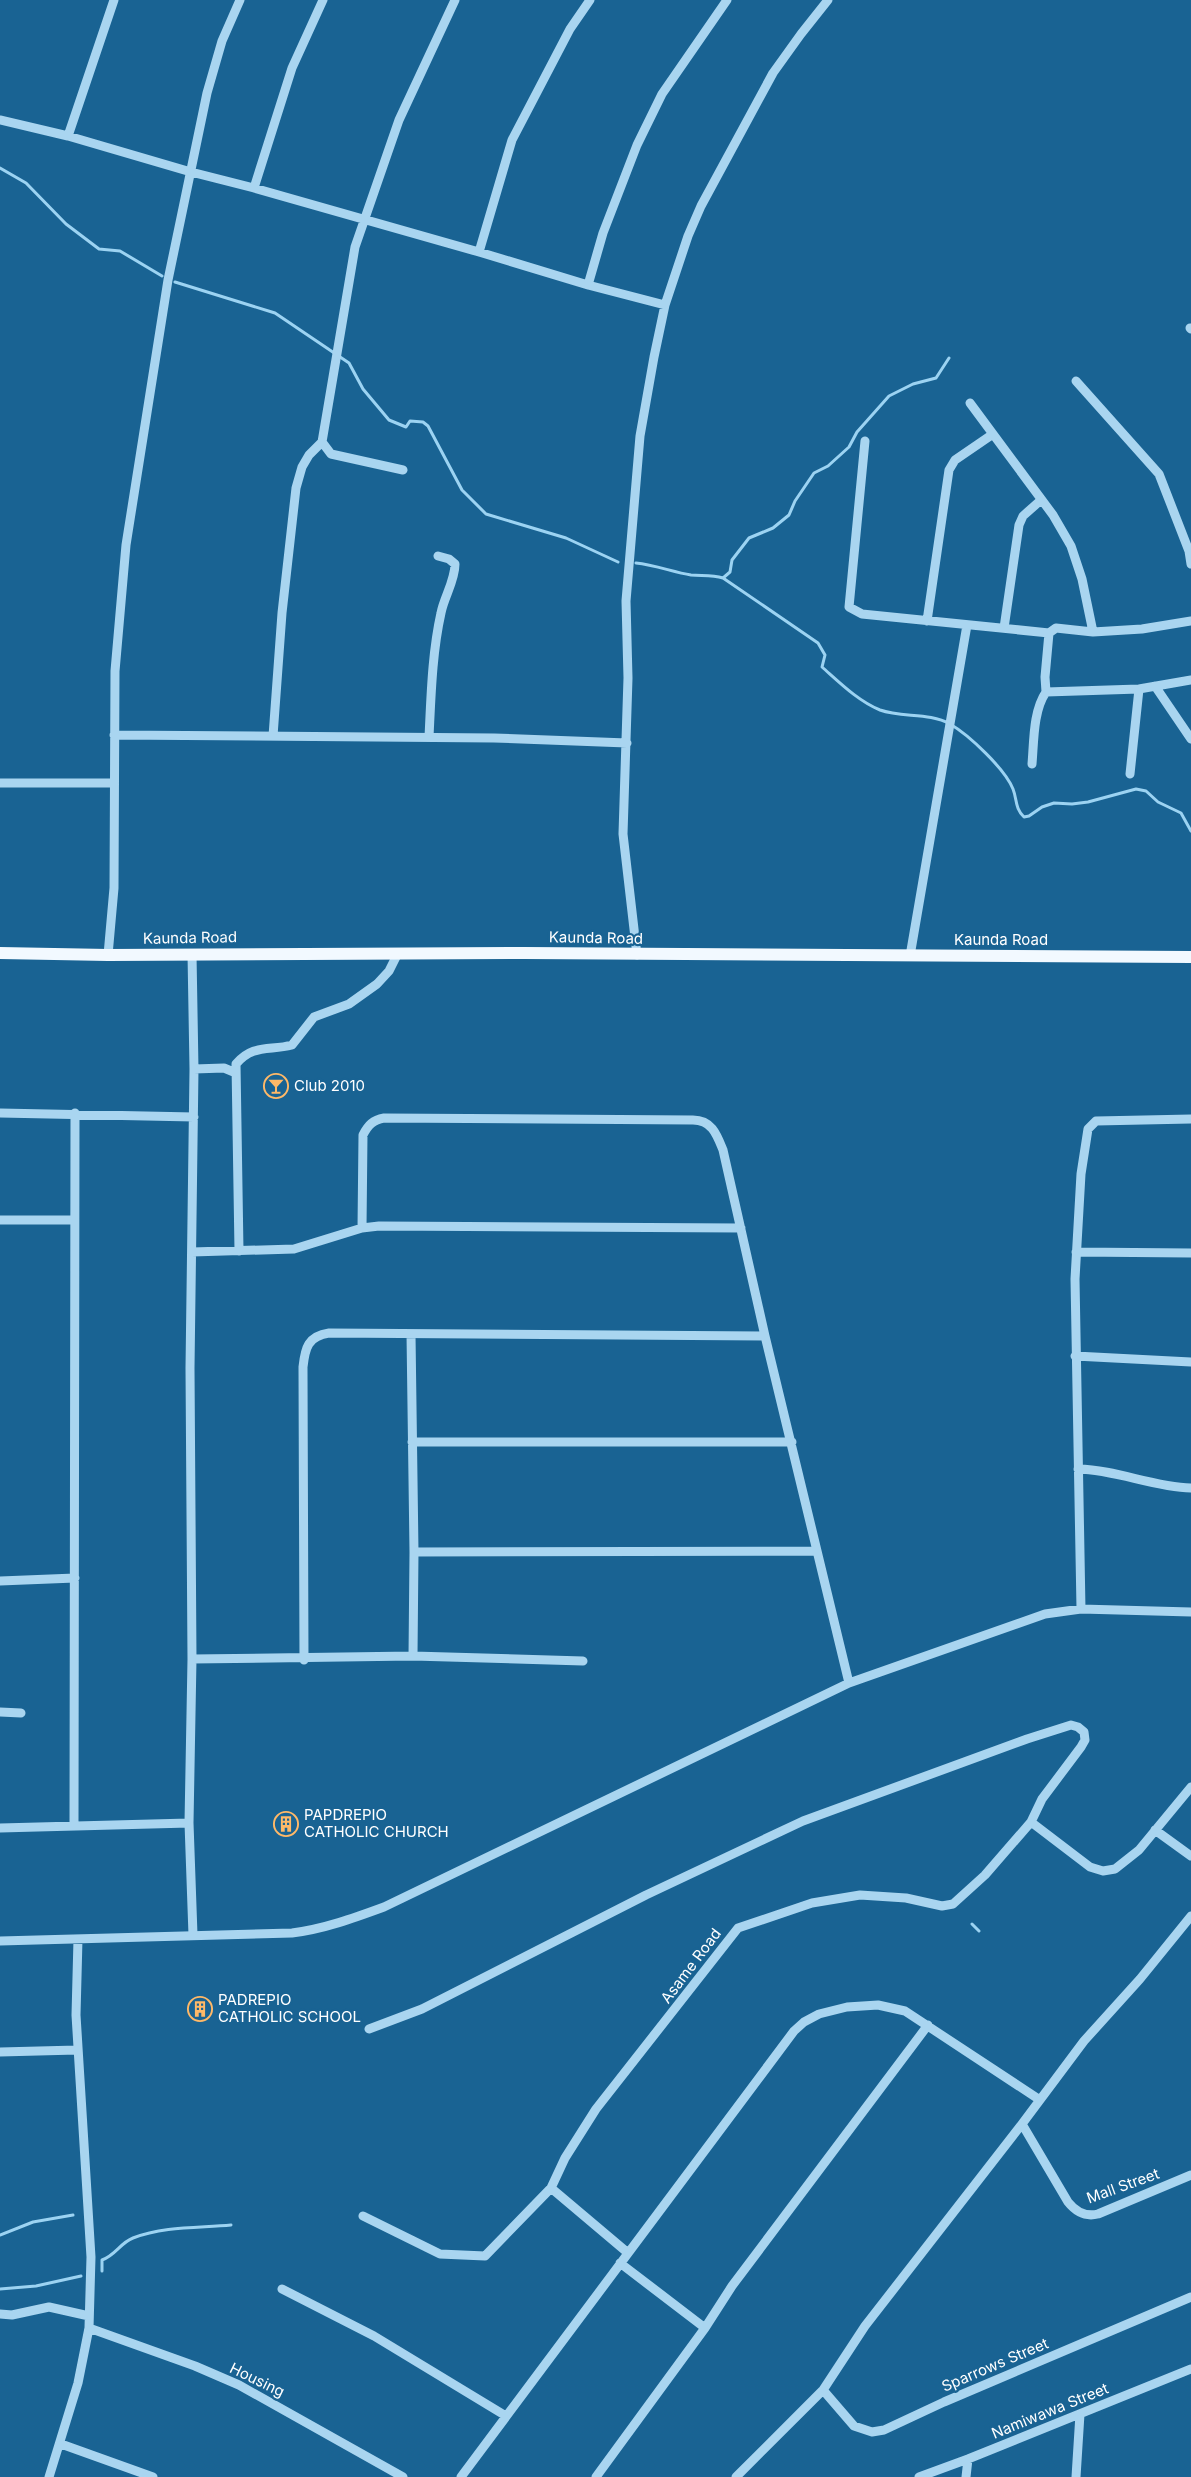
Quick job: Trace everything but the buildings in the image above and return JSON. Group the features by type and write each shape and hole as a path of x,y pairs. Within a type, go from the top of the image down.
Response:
{"main road":[{"name":"Kaunda Road","path":"0,953 108,955 398,953 1191,957"}],"street":[{"path":"68,136 114,0"},
{"path":"108,955 114,888 113,784 117,638 128,526 168,280 212,75 222,41 240,0"},
{"path":"254,188 292,68 323,0"},
{"path":"273,736 282,613 296,488 302,467 322,442 355,247 400,120 455,0"},
{"path":"479,252 512,140 570,29 590,0"},
{"path":"588,286 603,233 637,145 662,94 727,0"},
{"path":"637,955 623,834 627,743 628,644 626,601 640,436 665,305 688,236 733,144 774,74 801,34 828,0"},
{"path":"0,120 68,136 191,172 365,219 588,286 665,305"},
{"path":"1076,382 1159,474 1189,551 1191,564"},
{"path":"970,403 1041,500 1070,546 1082,579 1093,632"},
{"path":"927,621 949,470 955,460 993,434"},
{"path":"866,441 849,607 862,614 1049,633 1056,628 1093,632 1191,621"},
{"path":"322,442 331,454 403,470"},
{"path":"1004,628 1019,525 1022,516 1041,500"},
{"path":"429,737 441,611 455,572 455,564 438,556"},
{"path":"910,956 967,625"},
{"path":"1032,764 1036,720 1041,699 1046,692 1044,677 1049,633"},
{"path":"1046,692 1139,689 1191,680"},
{"path":"1155,686 1191,739"},
{"path":"1130,774 1139,689"},
{"path":"114,735 429,737 627,743"},
{"path":"0,783 113,784"},
{"path":"239,1251 236,1064 243,1055 252,1050 292,1045 314,1017 349,1004 377,984 389,971 398,953"},
{"path":"192,954 194,1117 192,1252 192,1660 189,1823 193,1935"},
{"path":"194,1070 224,1068 236,1074"},
{"path":"0,1113 75,1113 194,1117"},
{"path":"74,1826 75,1113"},
{"path":"362,1228 363,1135 367,1126 375,1120 384,1118 693,1120 705,1122 716,1134 724,1150 765,1336 849,1683"},
{"path":"1081,1609 1075,1356 1076,1252 1081,1174 1088,1129 1096,1121 1191,1119"},
{"path":"0,1220 74,1220"},
{"path":"192,1252 294,1249 362,1228 379,1226 741,1228"},
{"path":"1076,1252 1191,1253"},
{"path":"304,1660 304,1352 310,1340 318,1334 765,1336"},
{"path":"411,1334 414,1552 413,1656"},
{"path":"1075,1356 1191,1362"},
{"path":"412,1442 792,1442"},
{"path":"1078,1469 1108,1471 1173,1486 1191,1488"},
{"path":"414,1552 817,1551"},
{"path":"0,1581 75,1578"},
{"path":"0,1941 309,1931 348,1921 384,1907 849,1683 1046,1614 1081,1609 1191,1612"},
{"path":"192,1660 304,1660 413,1656 583,1661"},
{"path":"0,1712 21,1713"},
{"path":"369,2029 422,2009 646,1895 803,1822 1027,1739 1071,1726 1078,1727 1084,1732 1085,1740 1082,1747 1042,1800 1032,1822 1090,1867 1102,1871 1115,1868 1132,1857 1191,1787"},
{"name":"Asame Road","path":"551,2188 565,2158 596,2110 738,1928 812,1903 860,1895 906,1898 942,1906 953,1904 985,1874 1032,1822"},
{"path":"0,1828 189,1823"},
{"path":"1155,1830 1191,1856"},
{"path":"736,2477 824,2390 865,2326 1084,2042 1191,1916"},
{"path":"49,2477 61,2444 78,2383 89,2316 90,2248 77,2050 78,1939"},
{"path":"461,2477 794,2031 804,2022 833,2010 865,2004 905,2011 1040,2100"},
{"path":"596,2477 705,2328 732,2286 928,2025"},
{"path":"0,2052 77,2050"},
{"name":"Mall Street","path":"1022,2124 1068,2202 1073,2208 1087,2215 1098,2214 1191,2175"},
{"path":"363,2216 440,2254 485,2256 551,2188 628,2253"},
{"path":"620,2263 705,2328"},
{"path":"282,2288 374,2336 506,2416"},
{"name":"Sparrows Street","path":"824,2390 854,2426 872,2432 884,2430 944,2402 1191,2297"},
{"path":"0,2314 12,2315 49,2307 89,2316"},
{"name":"Housing","path":"88,2328 195,2366 239,2385 403,2477"},
{"name":"Namiwawa Street","path":"919,2477 1191,2369"},
{"path":"1076,2477 1080,2414"},
{"path":"61,2444 153,2477"},
{"path":"966,2477 968,2459"}],"waterway":[{"path":"0,168 26,183 66,224 99,249 120,251 162,276"},
{"path":"175,282 275,313 349,363 363,389 389,420 406,427 410,421 423,422 428,426 462,490 486,514 566,538 618,562"},
{"path":"723,578 730,572 732,560 749,538 773,528 789,515 795,501 814,473 828,466 849,447 857,432 889,396 913,384 936,378 949,358"},
{"path":"636,563 691,575 723,578 818,643 825,655 822,667 864,702 888,712 942,720 958,729 995,763 1009,781 1018,807 1024,817 1054,803 1072,804 1088,802 1136,789 1146,791 1158,802 1181,813 1191,831"},
{"path":"972,1924 979,1931"},
{"path":"0,2235 33,2222 73,2215"},
{"path":"102,2271 102,2260 133,2238 169,2229 231,2225"},
{"path":"0,2289 36,2286 81,2276"}],"place":[{"name":"Club 2010","path":"276,1086"},
{"name":"PAPDREPIO CATHOLIC CHURCH","path":"286,1824"},
{"name":"PADREPIO CATHOLIC SCHOOL","path":"200,2009"}]}
